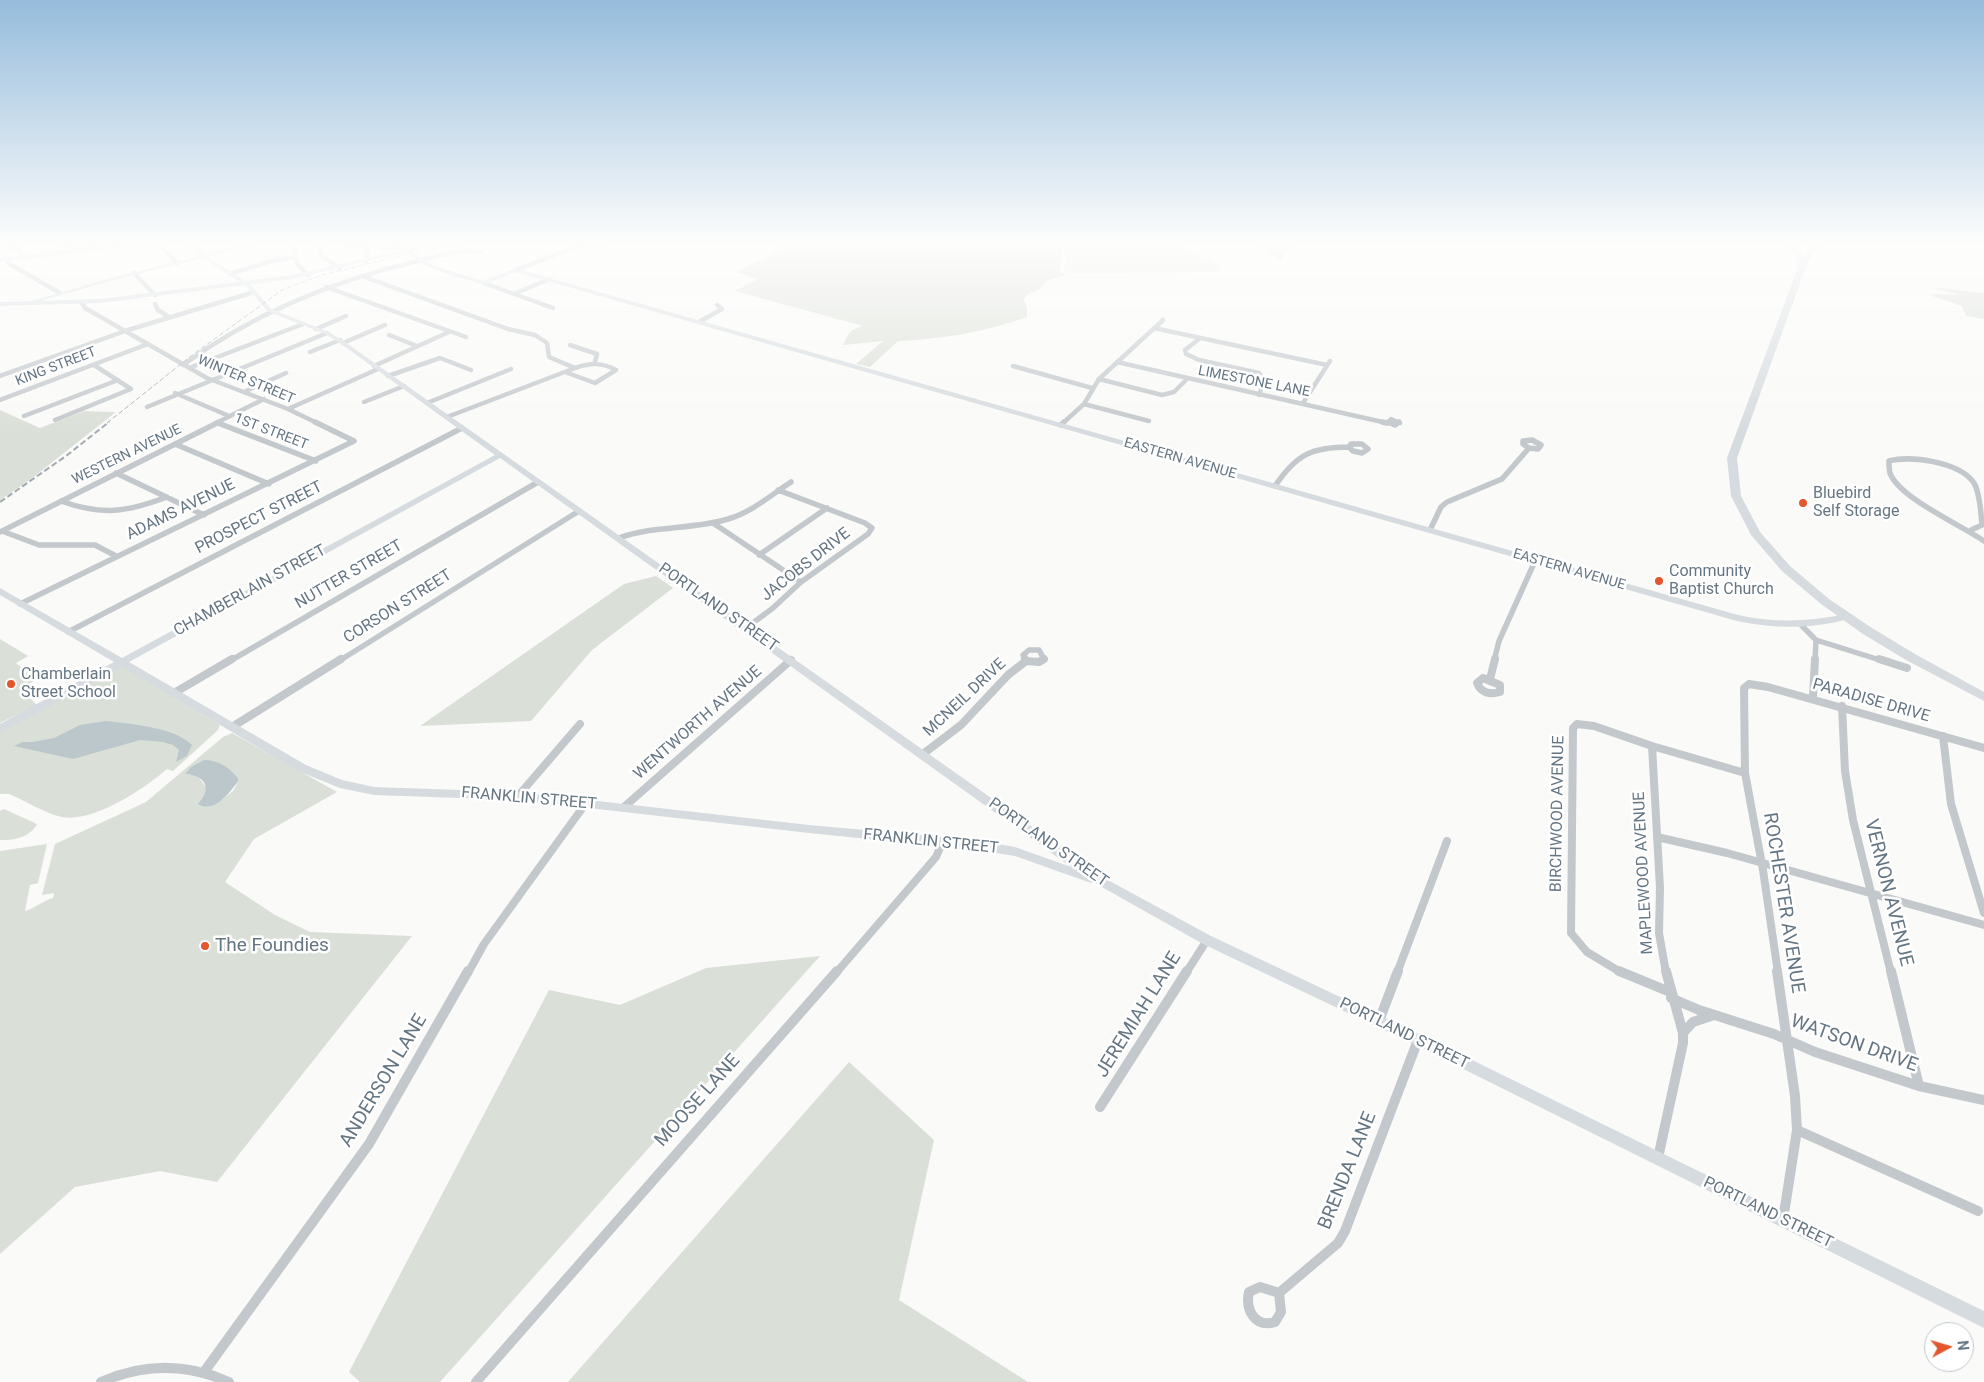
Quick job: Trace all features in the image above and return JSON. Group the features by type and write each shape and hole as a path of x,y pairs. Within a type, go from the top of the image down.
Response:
{"highway":[{"path":"1787,306 1732,458 1731,478 1742,512 1764,544 1799,580 1846,617 1914,659 1984,698"}],"main road":[{"path":"0,310 14,306"}],"street":[{"name":"WINTER STREET","path":"85,306 210,379 288,408 352,439 354,442"},
{"path":"156,306 158,310 169,317"},
{"path":"0,376 125,331 205,306"},
{"name":"PORTLAND STREET","path":"266,306 269,310 341,341 1102,882 1207,940 1418,1040 1984,1320"},
{"path":"186,366 222,336 278,306"},
{"path":"379,306 466,338"},
{"path":"444,306 542,338 547,341 549,357 575,368"},
{"path":"549,306 553,308"},
{"name":"EASTERN AVENUE","path":"645,306 1737,618 1773,626 1802,626 1846,617"},
{"path":"699,322 722,309 719,306"},
{"path":"316,329 346,316"},
{"path":"1061,425 1084,404 1099,379 1163,320"},
{"path":"186,366 303,324"},
{"path":"310,352 384,325"},
{"path":"1154,328 1329,363 1303,402"},
{"path":"288,408 448,332"},
{"path":"258,334 268,337"},
{"path":"147,407 175,393 327,334"},
{"path":"389,335 417,346"},
{"path":"1198,338 1185,350 1186,354 1199,360 1259,373 1264,380 1259,395"},
{"name":"KING STREET","path":"0,400 148,344"},
{"path":"570,345 597,354 594,362"},
{"path":"388,376 440,358 471,370"},
{"path":"447,417 575,368 594,362 616,370 595,382 565,372"},
{"name":"LIMESTONE LANE","path":"1117,362 1186,380 1303,402 1387,423"},
{"path":"55,420 131,389 94,365"},
{"path":"1013,366 1092,388"},
{"path":"427,403 511,369"},
{"path":"246,391 286,373"},
{"path":"1099,379 1162,395 1174,392 1186,380"},
{"path":"24,416 118,380"},
{"path":"364,402 404,386"},
{"path":"175,393 228,416"},
{"name":"WESTERN AVENUE","path":"1,531 218,423 264,398"},
{"path":"1084,404 1149,421"},
{"name":"1ST STREET","path":"218,423 316,461"},
{"name":"PROSPECT STREET","path":"68,632 462,428"},
{"name":"ADAMS AVENUE","path":"20,604 354,442"},
{"path":"175,444 269,484"},
{"path":"1275,486 1290,464 1301,455 1323,448 1349,448"},
{"path":"1430,530 1437,513 1444,504 1502,479 1529,448"},
{"name":"CHAMBERLAIN STREET","path":"0,729 500,454"},
{"path":"1971,530 1982,525 1974,485 1970,478 1953,469 1927,461 1907,459 1889,461 1888,471 1891,476 1908,492 1938,515 1971,530 1984,542"},
{"path":"116,473 204,515"},
{"name":"NUTTER STREET","path":"174,693 538,482"},
{"path":"619,538 640,531 713,522 742,513 791,482"},
{"name":"JACOBS DRIVE","path":"746,628 773,608 802,582 871,531 869,526 778,490"},
{"path":"61,501 85,510 106,512 139,507 167,497"},
{"path":"759,555 827,508"},
{"name":"CORSON STREET","path":"232,727 579,510"},
{"path":"713,522 759,555 802,582"},
{"path":"1,531 44,546 95,545 116,556"},
{"path":"1490,679 1500,641 1535,561"},
{"name":"FRANKLIN STREET","path":"0,591 302,768 351,788 393,793 518,796 809,829 943,841 1015,852 1102,882"},
{"path":"1802,626 1816,640 1907,668"},
{"path":"1813,698 1816,640"},
{"name":"WENTWORTH AVENUE","path":"624,807 652,780 791,660"},
{"name":"MCNEIL DRIVE","path":"923,754 961,725 1008,675 1026,661"},
{"name":"PARADISE DRIVE","path":"1749,684 1813,698 1984,748"},
{"name":"ROCHESTER AVENUE","path":"1749,684 1744,688 1743,706 1745,773 1761,863 1795,1096 1797,1130 1783,1220"},
{"name":"VERNON AVENUE","path":"1842,706 1847,791 1919,1086"},
{"path":"518,796 580,724"},
{"name":"BIRCHWOOD AVENUE","path":"1671,995 1586,952 1574,942 1570,924 1573,728 1578,724 1594,726 1652,746 1745,773"},
{"path":"1943,736 1943,762 1948,799 1984,913"},
{"name":"MAPLEWOOD AVENUE","path":"1652,746 1657,837 1659,933 1671,995 1683,1033"},
{"name":"ANDERSON LANE","path":"204,1372 369,1144 484,944 586,804"},
{"path":"1657,837 1761,863 1984,925"},
{"name":"MOOSE LANE","path":"476,1382 903,896 936,857 943,841"},
{"path":"1379,1021 1447,841"},
{"name":"JEREMIAH LANE","path":"1100,1107 1207,940"},
{"name":"WATSON DRIVE","path":"1671,995 1714,1015 1730,1018 1833,1058 1919,1086 1984,1100"},
{"path":"1658,1158 1683,1043 1683,1033 1693,1022 1714,1015"},
{"name":"BRENDA LANE","path":"1279,1293 1338,1243 1345,1231 1418,1040"},
{"path":"1797,1130 1978,1211"},
{"path":"101,1382 130,1371 151,1367 169,1367 204,1372 229,1382"}],"shaded area":[{"path":"792,306 1026,306 1027,308 1027,317 995,327 931,339 898,341 870,367 856,364 883,341 843,345 851,332 863,326"},
{"path":"1962,306 1984,306 1984,319 1966,316"},
{"path":"0,410 40,428 84,411 116,412 31,479 0,500"},
{"path":"656,576 673,588 592,650 531,721 420,726 624,584"},
{"name":"Chamberlain Street School","path":"0,639 28,656 16,663 36,680 21,689 37,705 0,723"},
{"path":"120,665 220,725 218,730 173,771 167,769 132,795 103,810 88,815 62,817 42,810 9,794 0,794 0,732"},
{"path":"106,721 163,730 184,739 192,745 187,756 176,762 179,750 173,745 163,742 140,740 73,759 14,746 23,742 54,738 80,725"},
{"path":"232,733 337,792 254,839 225,882 275,915 310,932 412,936 217,1182 160,1171 75,1187 0,1254 0,851 47,844 38,883 30,885 25,911 53,898 54,893 42,895 55,844 146,802 223,737","holes":["224,766 239,780 233,791 222,800 207,788 198,776 185,774"]},
{"path":"204,760 214,761 224,766 239,780 222,800 210,806 198,804 205,793 205,783 198,777 185,774 191,767"},
{"path":"4,809 37,825 29,833 21,837 0,840 0,811"},
{"path":"820,956 440,1382 360,1382 349,1372 549,990 620,1005 706,968"},
{"path":"849,1062 934,1140 899,1300 1028,1382 568,1382"}],"railway":[{"path":"107,423 191,356 259,306"},
{"path":"0,502 66,456 109,422"}],"place":[{"name":"Bluebird Self Storage","path":"1803,503"},
{"name":"Community Baptist Church","path":"1659,581"},
{"name":"Chamberlain Street School","path":"11,684"},
{"name":"The Foundies","path":"205,946"}]}
